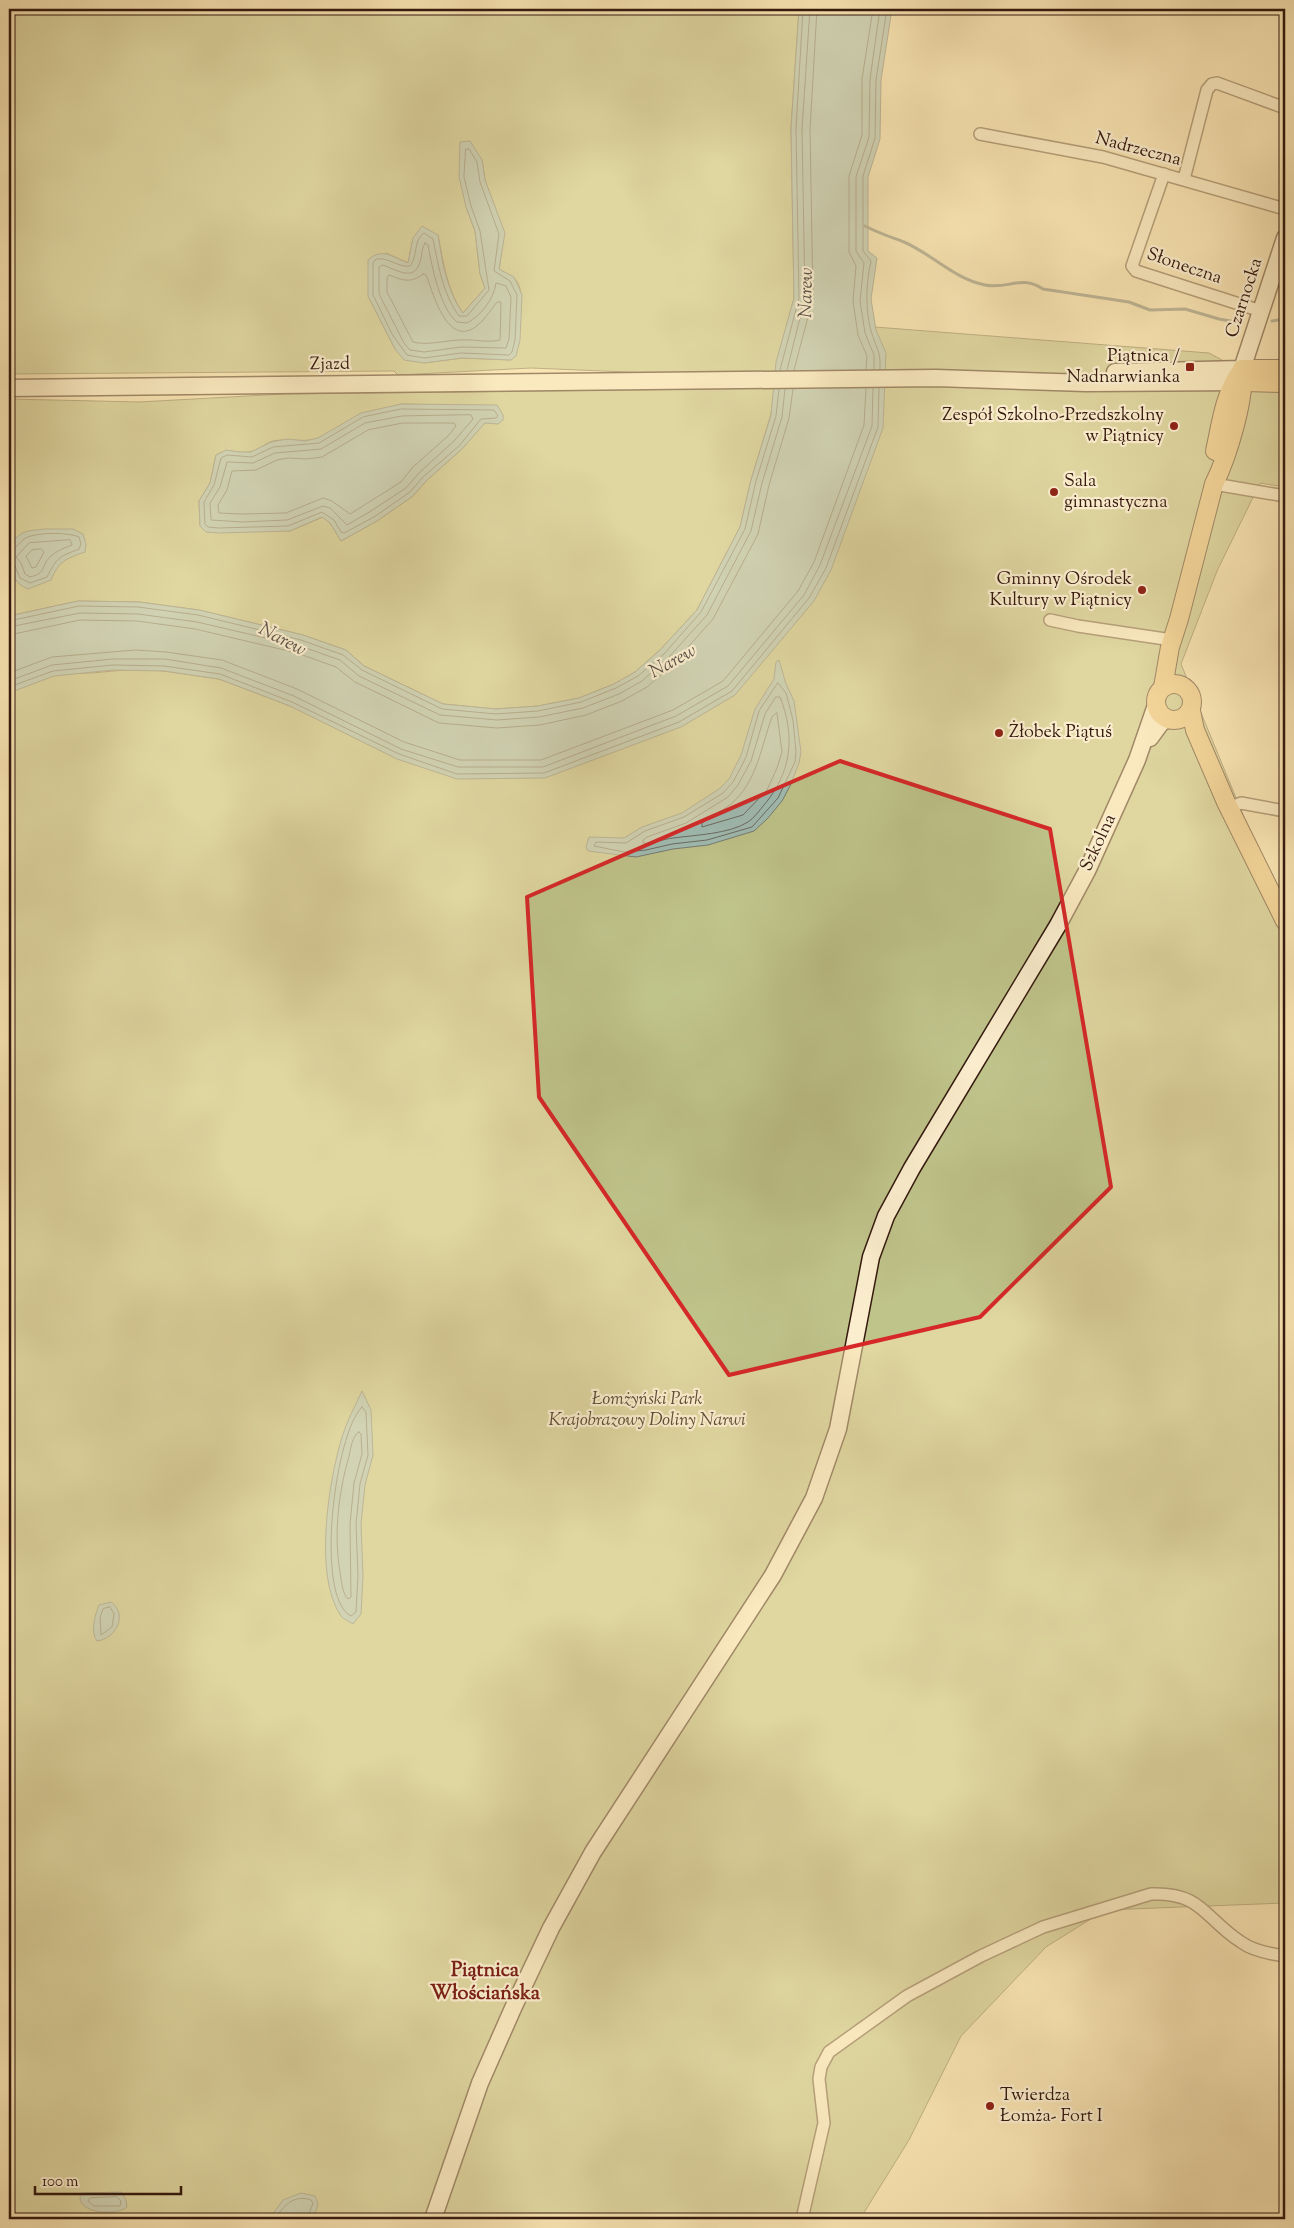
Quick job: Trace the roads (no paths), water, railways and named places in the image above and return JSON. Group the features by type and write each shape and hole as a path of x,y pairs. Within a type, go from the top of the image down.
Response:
{"main road":[{"path":"1214,484 1212,464 1224,407 1240,378 1285,369"},
{"path":"1240,378 1285,383"},
{"path":"1171,685 1172,640 1175,626 1179,619 1214,484 1222,467 1240,378"},
{"path":"1171,685 1187,689 1193,704 1178,717 1162,716 1156,705 1157,695 1171,685 1176,669 1179,619"},
{"path":"1178,717 1228,805 1285,920"}],"street":[{"path":"1184,180 1207,90 1212,84 1217,83 1285,108"},
{"name":"Nadrzeczna","path":"980,134 1103,157 1285,209"},
{"name":"Słoneczna","path":"1164,174 1132,266 1136,271 1261,311"},
{"name":"Czarnocka","path":"1240,378 1285,238"},
{"path":"958,378 980,374 1240,378"},
{"path":"958,378 1086,383 1195,383 1240,378"},
{"name":"Zjazd","path":"9,388 958,378"},
{"path":"1195,383 1213,392 1224,407"},
{"path":"1214,484 1285,496"},
{"path":"1050,620 1172,640"},
{"name":"Szkolna","path":"433,2219 480,2083 514,2006 552,1928 593,1852 773,1574 810,1506 838,1428 871,1258 886,1216 917,1160 1058,925 1087,871 1137,760 1156,705"},
{"name":"Szkolna","path":"1137,760 1150,738 1178,717"},
{"path":"1228,805 1240,803 1285,811"},
{"path":"802,2219 824,2122 819,2079 825,2057 907,1996 928,1984 981,1956 1043,1928 1151,1894 1171,1894 1188,1898 1240,1942 1252,1949 1285,1956"}],"water":[{"name":"Narew","path":"799,9 892,9 881,80 880,139 868,177 868,251 877,258 871,299 876,330 886,353 883,428 831,570 814,601 735,695 681,727 545,778 457,779 397,759 290,706 219,679 164,671 113,670 54,676 9,693 9,616 78,601 139,602 199,610 303,635 346,650 364,666 443,704 496,709 538,706 579,698 614,684 635,672 660,650 697,610 740,527 751,480 771,415 776,362 794,298 791,128"},
{"path":"470,141 482,160 485,180 505,233 499,269 514,277 522,295 520,340 516,356 511,360 462,358 424,363 404,360 395,349 368,296 368,260 378,254 387,254 408,263 413,238 422,226 438,235 443,266 449,286 457,305 463,313 485,288 480,274 475,231 466,207 459,177 460,142"},
{"path":"401,404 497,405 503,415 503,420 498,424 485,423 462,449 427,480 413,496 377,521 341,541 330,523 322,517 290,531 219,533 206,532 200,526 199,501 210,483 216,455 226,450 251,452 271,442 288,439 305,441 318,438 361,413"},
{"path":"44,529 73,529 83,534 86,544 85,552 72,557 60,565 51,580 28,589 18,583 13,574 10,560 11,547 14,541 25,532"},
{"path":"779,660 786,684 794,701 801,752 790,786 782,801 768,818 754,831 708,845 673,849 636,857 588,851 586,847 589,837 624,838 642,827 682,813 719,789 729,779 741,755 755,709 774,679 776,662"},
{"path":"362,1391 371,1410 373,1455 365,1485 361,1524 363,1576 361,1614 353,1624 341,1616 332,1599 328,1577 326,1528 332,1477 337,1455 346,1425"},
{"path":"111,1602 119,1613 118,1626 109,1636 97,1641 94,1628 97,1609 99,1605"},
{"path":"121,2192 126,2200 127,2207 114,2212 89,2209 80,2200 81,2193"},
{"path":"301,2193 315,2196 317,2200 317,2208 310,2219 269,2219 283,2200"}],"waterway":[{"path":"865,226 904,242 953,272 985,285 1001,286 1021,282 1028,283 1043,289 1129,302 1150,310 1185,309 1219,319 1242,323"},
{"path":"1272,321 1285,319"}],"place":[{"name":"Piątnica / Nadnarwianka","path":"1190,367"},
{"name":"Zespół Szkolno-Przedszkolny w Piątnicy","path":"1174,426"},
{"name":"Sala gimnastyczna","path":"1054,492"},
{"name":"Gminny Ośrodek Kultury w Piątnicy","path":"1142,590"},
{"name":"Żłobek Piątuś","path":"999,733"},
{"name":"Twierdza Łomża- Fort I","path":"990,2106"}],"district":[{"name":"Piątnica Włościańska","path":"485,1982"}],"park label":[{"name":"Łomżyński Park Krajobrazowy Doliny Narwi","path":"647,1410"}]}
